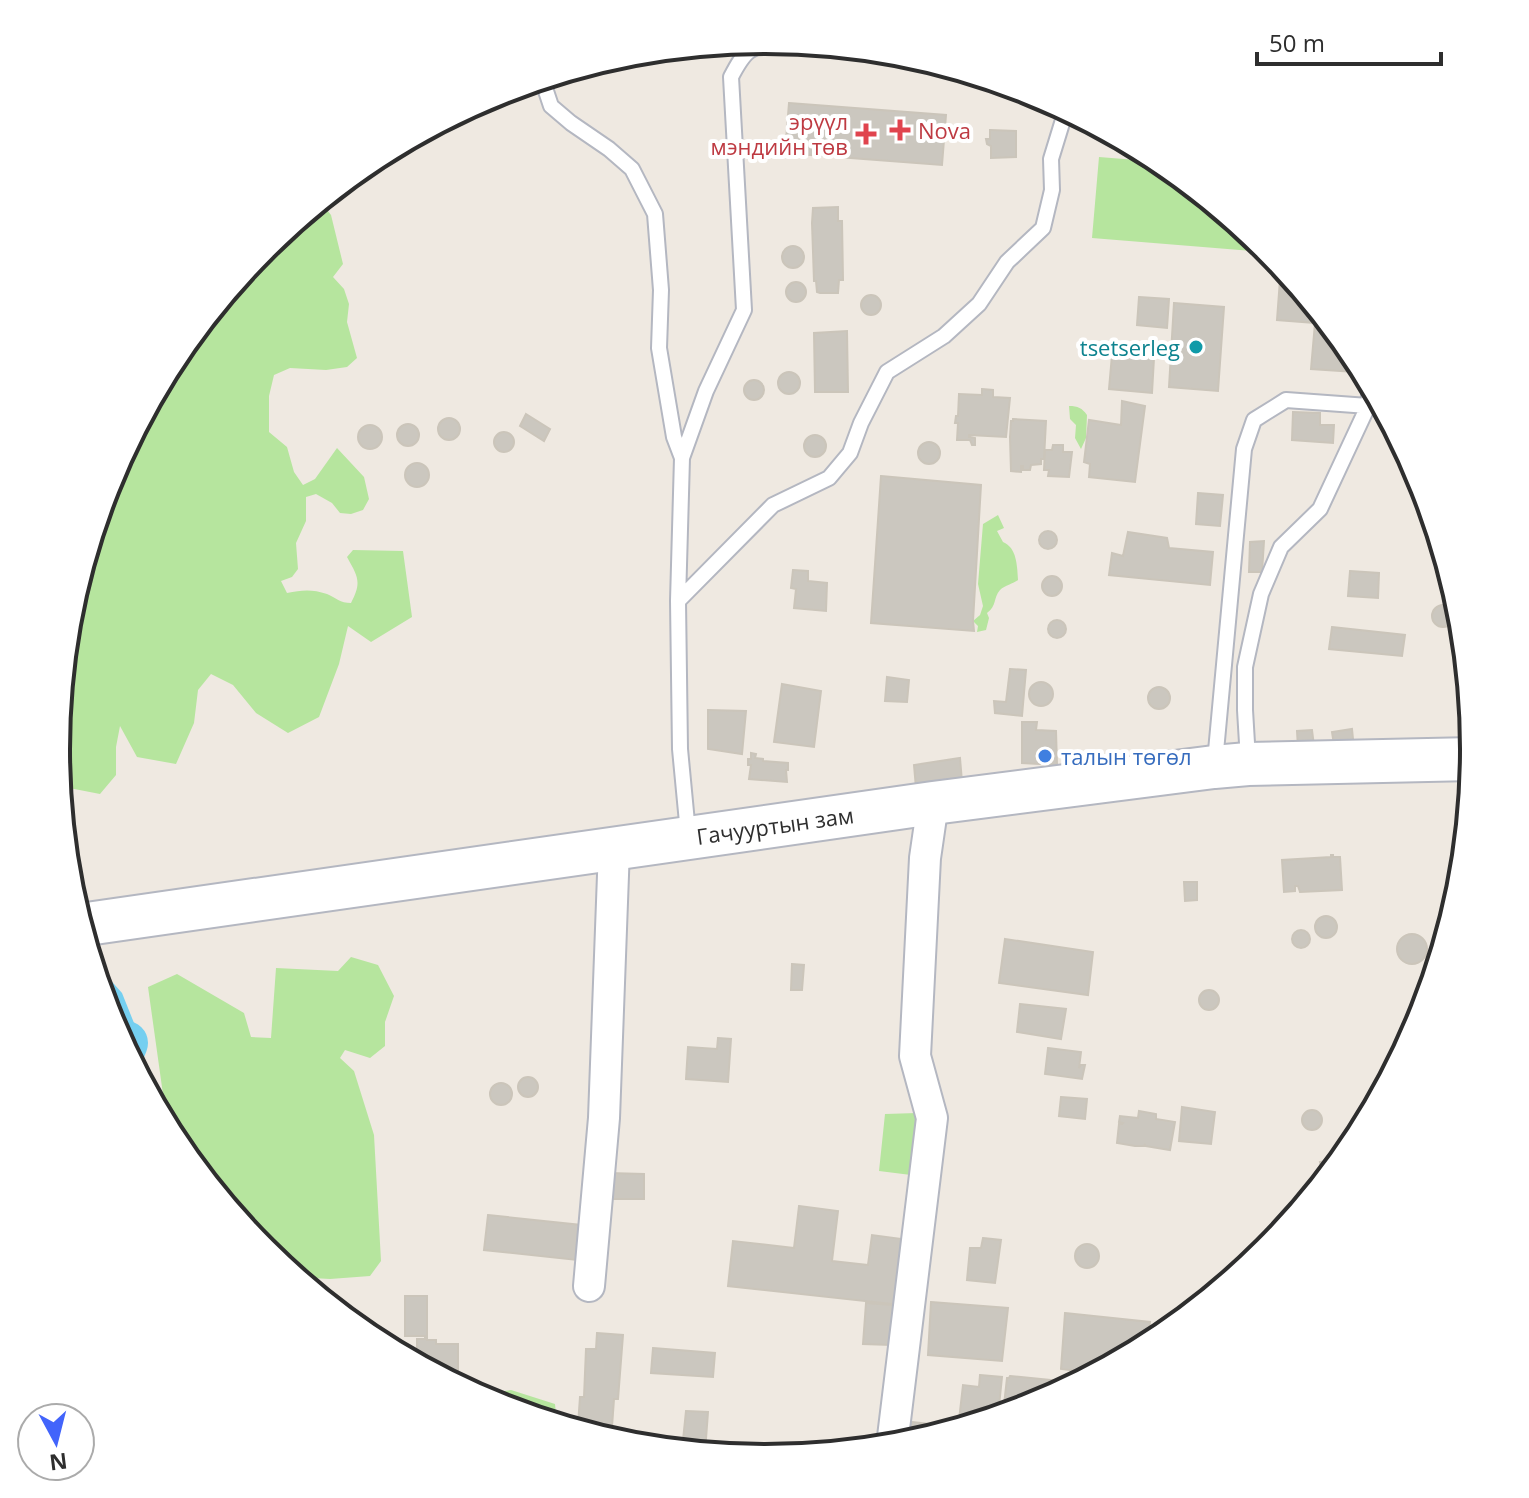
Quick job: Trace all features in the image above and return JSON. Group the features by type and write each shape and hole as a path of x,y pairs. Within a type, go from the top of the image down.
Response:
{"main road":[{"name":"Гачууртын зам","path":"92,923 933,803 1231,765 1460,759"}],"street":[{"path":"894,1432 932,1118 915,1056 925,858 933,803"},
{"path":"589,1286 604,1118 614,848"}],"lane":[{"path":"689,838 680,749 678,601 682,458 706,391 744,310 731,77 744,54"},
{"path":"546,90 551,106 632,169 655,214 661,290 659,348 674,437 682,458"},
{"path":"678,601 773,505 829,478 850,453 861,423 887,372 944,336 979,304 1007,262 1043,228 1052,190 1051,159 1062,121"},
{"path":"1286,400 1368,406 1320,509 1281,547 1261,594 1245,667 1245,710 1231,765 1244,449 1254,420 1286,400"}],"green space":[{"path":"1099,157 1133,160 1188,198 1248,251 1092,238"},
{"path":"327,209 331,215 343,264 333,277 344,289 349,304 347,322 357,358 347,367 326,370 290,368 274,375 269,396 269,432 287,447 294,472 303,485 315,479 337,448 364,477 369,499 363,510 351,514 340,513 332,503 316,494 306,497 306,521 296,543 298,569 292,577 281,581 287,593 317,591 351,603 357,584 347,557 353,550 403,551 412,617 371,642 348,626 339,664 319,717 288,733 256,713 233,685 211,674 198,690 194,723 176,764 137,757 120,726 116,775 100,794 71,788 71,704 75,658 93,569 122,483 163,401 213,326 273,258"},
{"path":"1069,406 1080,408 1087,415 1086,438 1081,449 1075,438 1076,425 1070,419"},
{"path":"998,515 1004,528 997,531 1014,553 1018,580 1000,590 987,613 986,630 977,632 978,626 973,621 980,615 983,606 978,584 983,524"},
{"path":"351,957 378,965 394,996 385,1022 385,1046 370,1058 345,1050 340,1058 354,1071 374,1135 381,1261 370,1276 330,1279 314,1278 273,1240 213,1172 187,1135 163,1097 148,987 177,974 244,1013 251,1037 271,1038 276,968 338,971"},
{"path":"917,1113 911,1175 879,1171 885,1114"},
{"path":"511,1390 555,1404 556,1411 541,1407 500,1392"}],"water":[{"path":"108,977 122,993 144,1061"}],"building":[{"name":"эрүүл мэндийн төв","path":"789,103 946,115 942,165 785,153"},
{"path":"990,130 1016,131 1016,157 991,158 991,146 986,139 990,139"},
{"path":"838,207 838,221 842,221 843,280 839,280 838,293 820,293 814,281 813,208"},
{"path":"793,246 801,249 804,257 801,265 793,268 785,265 782,257 785,249"},
{"path":"792,282 800,282 806,292 800,302 792,302 786,296 786,288"},
{"path":"1280,283 1313,323 1277,320"},
{"path":"871,295 878,298 881,305 878,312 871,315 864,312 861,305 864,298"},
{"path":"1139,297 1169,299 1167,328 1137,325"},
{"name":"tsetserleg","path":"1174,303 1224,307 1218,391 1169,387"},
{"path":"1315,325 1347,371 1311,369"},
{"path":"847,331 848,392 815,392 814,333"},
{"path":"1142,349 1144,357 1154,358 1152,393 1109,389 1112,355 1133,355 1136,350"},
{"path":"789,372 797,375 800,383 797,391 789,394 781,391 778,383 781,375"},
{"path":"754,380 761,383 764,390 761,397 754,400 747,397 744,390 747,383"},
{"path":"982,389 993,390 993,397 1010,398 1006,437 969,435 975,438 975,445 972,445 970,440 957,440 958,423 955,423 959,394 982,395"},
{"path":"1122,401 1145,406 1135,482 1089,477 1090,464 1084,462 1089,420 1121,425"},
{"path":"1293,412 1320,413 1320,425 1334,425 1333,443 1292,440"},
{"path":"526,414 550,429 544,441 520,426"},
{"path":"445,418 453,418 460,429 453,440 445,440 438,433 438,425"},
{"path":"1013,419 1046,421 1044,459 1041,459 1041,464 1031,465 1030,470 1023,470 1021,466 1021,472 1011,471"},
{"path":"404,424 412,424 419,435 412,446 404,446 397,439 397,431"},
{"path":"370,425 378,429 382,437 378,445 370,449 362,445 358,437 362,429"},
{"path":"504,432 511,435 514,442 511,449 504,452 497,449 494,442 497,435"},
{"path":"815,435 823,438 826,446 823,454 815,457 807,454 804,446 807,438"},
{"path":"929,442 937,445 940,453 937,461 929,464 921,461 918,453 921,445"},
{"path":"1053,445 1063,445 1063,452 1072,452 1069,477 1048,476 1049,470 1044,470 1045,450 1052,450"},
{"path":"417,463 425,467 429,475 425,483 417,487 409,483 405,475 409,467"},
{"path":"881,476 981,485 974,631 871,623"},
{"path":"1198,493 1223,495 1220,526 1196,524"},
{"path":"1044,531 1052,531 1057,540 1055,547 1044,549 1039,544 1039,536"},
{"path":"1128,532 1167,538 1169,548 1213,552 1210,585 1109,575 1112,553 1123,556"},
{"path":"1264,541 1262,572 1249,572 1250,542"},
{"path":"793,570 808,571 808,581 827,583 826,611 794,608 796,589 791,588"},
{"path":"1350,571 1379,573 1378,598 1348,596"},
{"path":"1052,576 1059,579 1062,586 1059,593 1052,596 1045,593 1042,586 1045,579"},
{"path":"1443,605 1448,625 1443,627 1435,624 1432,616 1435,608"},
{"path":"1057,620 1066,629 1057,638 1048,629"},
{"path":"1332,627 1405,635 1402,656 1329,649"},
{"path":"1010,669 1026,670 1022,716 995,713 994,701 1006,702"},
{"path":"887,677 909,680 907,702 885,701"},
{"path":"1041,682 1052,689 1053,694 1046,705 1041,706 1030,699 1029,694 1036,683"},
{"path":"782,684 821,691 814,747 774,742"},
{"path":"1159,687 1167,690 1170,698 1167,706 1159,709 1151,706 1148,698 1151,690"},
{"path":"708,710 746,711 742,754 708,749"},
{"path":"1022,722 1037,722 1036,730 1056,731 1057,765 1022,763"},
{"path":"1352,729 1354,749 1335,751 1332,732"},
{"path":"1312,730 1314,746 1298,748 1297,731"},
{"path":"751,753 763,761 788,763 787,782 749,779 751,765 748,765 748,759 751,759"},
{"path":"960,758 962,782 916,788 914,765"},
{"path":"1331,855 1340,857 1342,890 1300,892 1295,886 1295,891 1284,892 1282,860"},
{"path":"1184,882 1197,882 1197,900 1185,901"},
{"path":"1326,916 1334,919 1337,927 1334,935 1326,938 1318,935 1315,927 1318,919"},
{"path":"1301,930 1310,939 1301,948 1292,939"},
{"path":"1412,934 1423,938 1427,949 1423,960 1412,964 1401,960 1397,949 1401,938"},
{"path":"1005,939 1093,952 1088,995 999,983"},
{"path":"792,964 804,965 802,990 791,990"},
{"path":"1205,990 1213,990 1219,1000 1213,1010 1205,1010 1199,1004 1199,996"},
{"path":"1020,1004 1066,1009 1061,1039 1017,1032"},
{"path":"718,1038 731,1039 728,1082 686,1079 688,1047 717,1049"},
{"path":"1048,1048 1081,1052 1079,1068 1085,1065 1082,1079 1045,1074"},
{"path":"528,1077 535,1080 538,1087 535,1094 528,1097 521,1094 518,1087 521,1080"},
{"path":"501,1083 512,1094 501,1105 490,1094"},
{"path":"1061,1097 1087,1099 1085,1119 1059,1116"},
{"path":"1182,1107 1215,1112 1211,1144 1179,1141"},
{"path":"1308,1110 1316,1110 1322,1120 1316,1130 1308,1130 1302,1124 1302,1116"},
{"path":"1139,1111 1156,1114 1156,1119 1175,1122 1170,1150 1145,1144 1117,1143 1119,1124 1123,1123 1119,1122 1120,1116 1138,1118"},
{"path":"608,1173 644,1174 644,1199 608,1199"},
{"path":"799,1206 838,1211 832,1261 868,1265 872,1235 902,1239 900,1259 907,1258 901,1305 728,1286 733,1241 794,1248"},
{"path":"488,1215 581,1225 577,1260 484,1250"},
{"path":"983,1238 1001,1240 995,1283 967,1280 970,1248 981,1248"},
{"path":"1087,1244 1098,1251 1099,1256 1092,1267 1087,1268 1076,1261 1075,1256 1082,1245"},
{"path":"405,1296 427,1296 427,1340 436,1340 436,1344 458,1344 458,1372 417,1351 417,1339 425,1339 425,1336 405,1336"},
{"path":"931,1302 1008,1308 1002,1361 928,1355"},
{"path":"866,1303 894,1305 891,1345 863,1344"},
{"path":"1065,1313 1150,1322 1149,1328 1112,1351 1074,1371 1061,1369"},
{"path":"597,1333 623,1335 618,1399 614,1399 612,1427 578,1418 580,1397 584,1397 586,1349 596,1349"},
{"path":"653,1348 715,1353 713,1377 651,1373"},
{"path":"980,1375 1002,1377 999,1403 960,1415 963,1385 979,1387"},
{"path":"1010,1376 1054,1380 1004,1401"},
{"path":"686,1411 708,1412 706,1442 683,1439"},
{"path":"912,1422 928,1424 911,1428"}],"place":[{"name":"Nova","path":"900,130"},
{"name":"эрүүл мэндийн төв","path":"866,134"},
{"name":"tsetserleg","path":"1196,347"},
{"name":"талын төгөл","path":"1045,756"}]}
